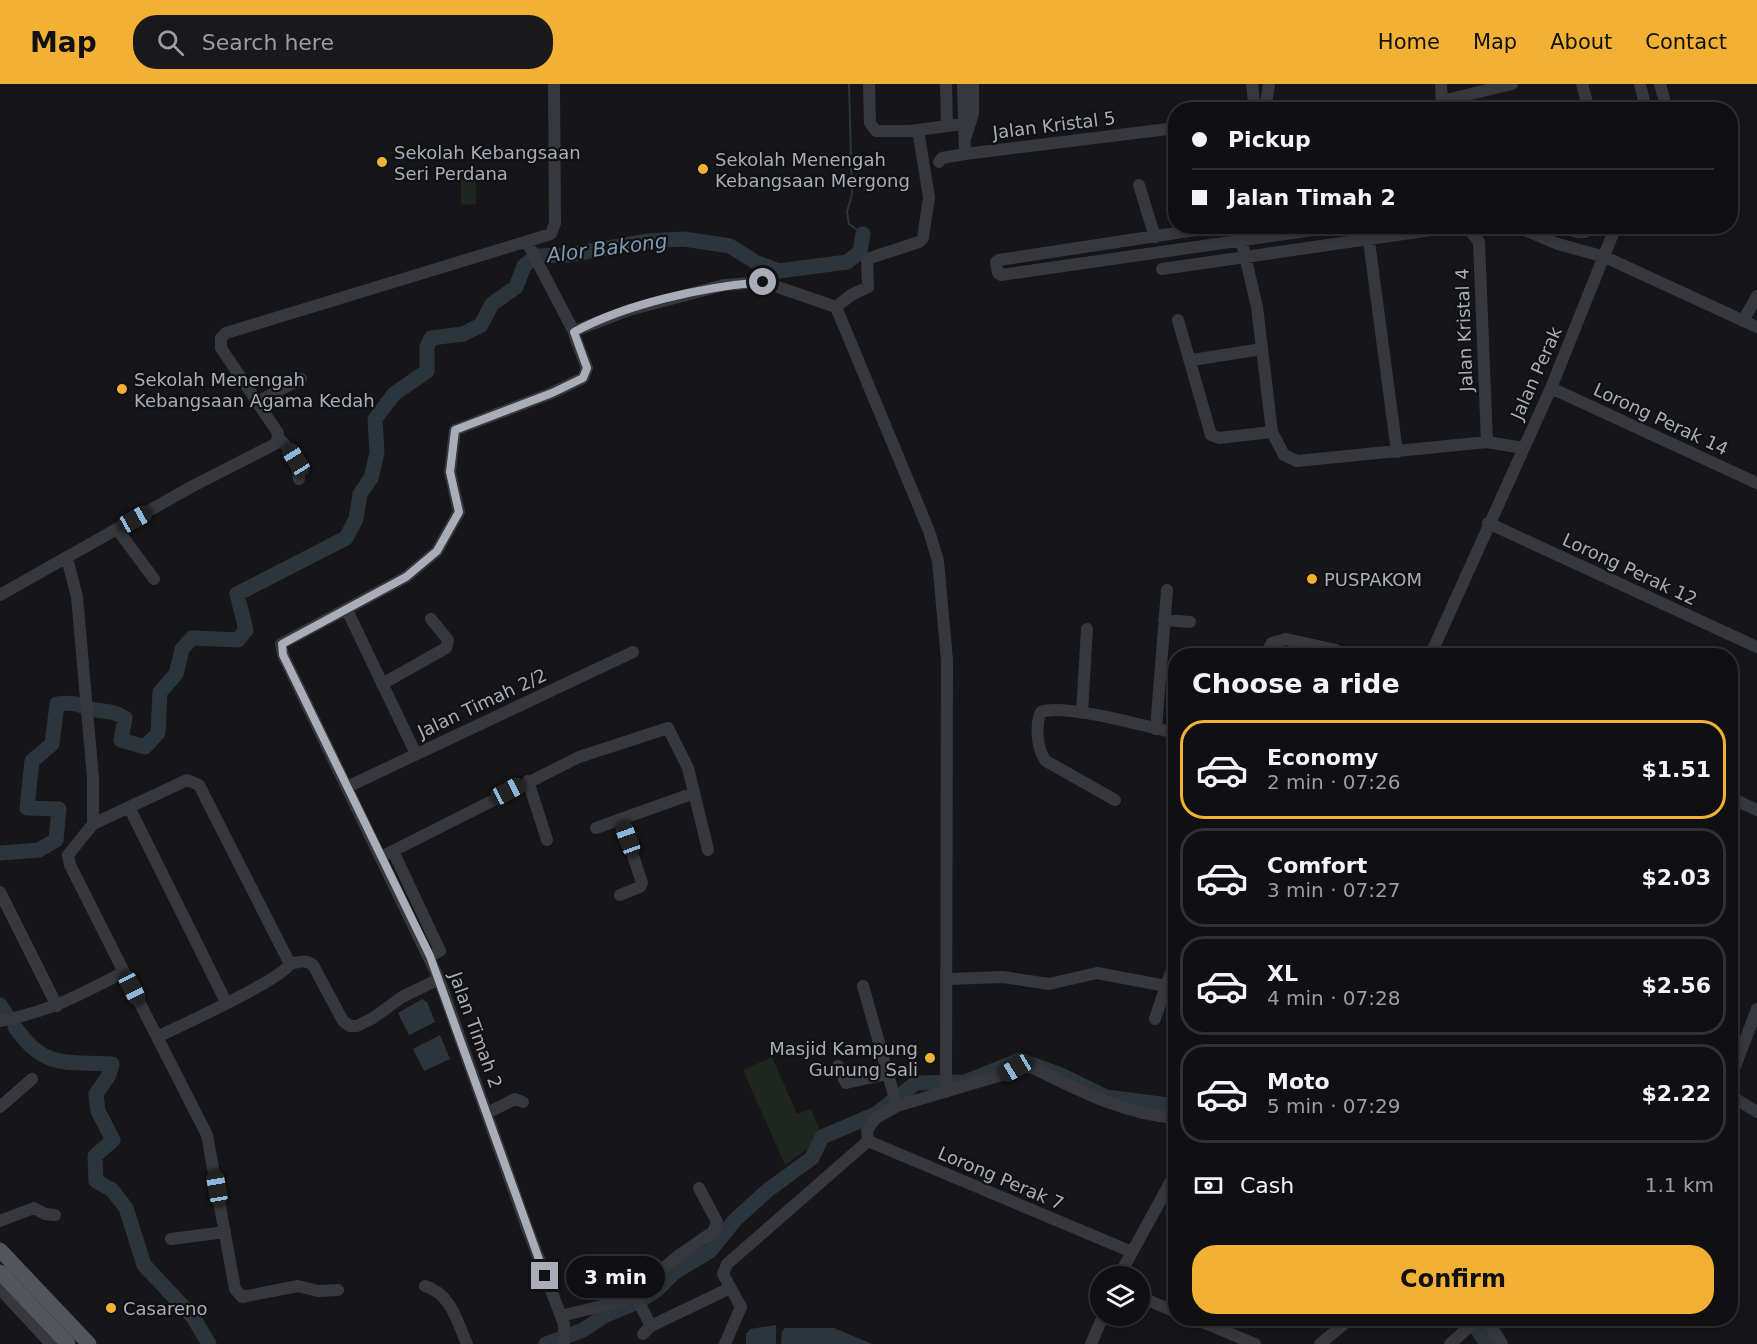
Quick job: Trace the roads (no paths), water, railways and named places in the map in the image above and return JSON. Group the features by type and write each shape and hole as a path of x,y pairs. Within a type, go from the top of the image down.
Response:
{"main road":[{"path":"0,1250 89,1344"},
{"path":"0,1272 68,1344"}],"street":[{"path":"299,479 296,460 279,440 221,348 221,338 226,333 529,246 551,234 554,229 554,84"},
{"path":"869,84 870,123 881,133 947,126 964,130"},
{"path":"946,84 947,126"},
{"path":"963,84 965,154"},
{"path":"964,130 973,114 973,84"},
{"path":"1252,84 1254,102"},
{"path":"1266,102 1269,84"},
{"path":"1441,84 1442,102"},
{"path":"1452,102 1512,84"},
{"path":"1582,84 1587,102"},
{"path":"1640,84 1644,102"},
{"path":"1660,84 1665,102"},
{"name":"Jalan Kristal 5","path":"939,162 942,158 965,154 1168,129"},
{"path":"836,307 851,295 868,286 867,259 919,242 923,238 929,197 918,130"},
{"path":"1139,185 1155,237"},
{"path":"1173,234 999,260 996,262 998,273 1001,275 1288,234"},
{"path":"1240,234 1257,307 1272,432 1279,450 1289,459 1397,452 1487,442 1523,448"},
{"path":"1162,269 1245,257 1363,234"},
{"path":"1368,234 1397,452"},
{"name":"Jalan Kristal 4","path":"1473,234 1479,242 1487,442"},
{"path":"1534,234 1558,244 1605,258 1757,327"},
{"name":"Jalan Perak","path":"1433,648 1488,523 1551,388 1613,234"},
{"path":"416,754 347,610 406,577 437,551 459,512 450,472 455,430 552,393 583,378 587,368 574,332 529,246"},
{"path":"574,332 630,310 724,285 763,282 836,307 929,531 938,561 946,660 948,979 946,1085"},
{"path":"1743,321 1757,296"},
{"path":"1178,320 1214,437 1272,432"},
{"path":"1192,360 1262,349"},
{"path":"257,402 301,379"},
{"name":"Lorong Perak 14","path":"1551,388 1757,483"},
{"path":"0,595 191,487 271,447 279,440"},
{"name":"Lorong Perak 12","path":"1488,523 1757,647"},
{"path":"117,529 154,579"},
{"path":"67,558 77,597 93,778 93,824"},
{"path":"1156,729 1167,590"},
{"name":"Jalan Timah 2","path":"347,610 285,640 282,644 283,655 430,956 561,1316 564,1339"},
{"path":"382,684 446,648 448,640 431,619"},
{"path":"1164,620 1190,622"},
{"path":"1082,713 1087,629"},
{"path":"1269,648 1272,643 1286,639 1327,648"},
{"name":"Jalan Timah 2/2","path":"347,787 633,652"},
{"path":"1116,800 1052,766 1039,750 1038,721 1041,712 1049,710 1082,713 1168,731"},
{"path":"381,857 579,757 668,728 688,768 708,850"},
{"path":"290,964 199,785 187,780 93,824 70,849 68,860 207,1135 235,1289 242,1297 298,1286 318,1291 338,1290"},
{"path":"528,781 547,840"},
{"path":"596,828 694,793"},
{"path":"1738,801 1757,810"},
{"path":"129,807 226,1002"},
{"path":"620,895 640,887 642,883 621,819"},
{"path":"393,851 440,951 430,956"},
{"path":"0,892 57,1006"},
{"path":"157,1037 285,971 290,964 304,961 313,965 343,1020 350,1026 357,1026 373,1018 402,997 439,979"},
{"path":"0,1021 39,1013 57,1006 124,972"},
{"path":"948,979 1003,976 1049,984 1096,973 1166,986"},
{"path":"1155,1019 1168,981"},
{"path":"863,986 897,1105"},
{"path":"1738,1059 1757,1009"},
{"path":"838,1066 846,1083 887,1074"},
{"path":"725,1344 741,1307 723,1274 727,1264 868,1135 876,1118 897,1105 946,1085 1005,1074 1016,1068 1031,1067 1113,1106 1134,1113 1168,1117"},
{"path":"0,1107 32,1079"},
{"path":"487,1113 515,1099 523,1102"},
{"path":"1738,1100 1757,1112"},
{"name":"Lorong Perak 7","path":"868,1135 1131,1252"},
{"path":"1124,1266 1168,1187"},
{"path":"561,1316 636,1298 717,1227 717,1222 699,1188"},
{"path":"0,1221 34,1208 45,1214 55,1215"},
{"path":"171,1239 225,1232"},
{"path":"425,1286 437,1290 447,1299 467,1344"},
{"path":"636,1298 647,1330 730,1288"},
{"path":"0,1289 51,1344"},
{"path":"1150,1301 1168,1309"},
{"path":"1091,1344 1098,1326"},
{"path":"1212,1326 1255,1344"},
{"path":"1320,1344 1341,1326"},
{"path":"1450,1344 1472,1326"},
{"path":"1483,1326 1502,1344"}],"waterway":[{"path":"849,84 852,194 847,212 849,224 863,234"},
{"name":"Alor Bakong","path":"0,853 39,850 56,840 59,809 27,808 32,761 52,744 57,704 75,704 120,715 125,718 121,740 145,747 158,733 160,692 176,674 182,649 192,638 238,640 246,630 237,594 346,538 356,519 360,494 371,478 377,453 375,419 394,394 427,371 427,347 431,338 463,334 481,325 492,304 516,287 524,266 536,256 568,255 648,241 684,239 730,246 757,263 779,271 847,262 860,252 863,234"},
{"name":"Alor Bakong","path":"0,1005 6,1014"},
{"name":"Alor Bakong","path":"15,1027 26,1041 46,1057 69,1062 112,1064 109,1075 96,1094 98,1111 113,1140 95,1156 96,1181 112,1190 126,1208 144,1265 193,1317 209,1344"},
{"path":"546,1344 583,1330 606,1315 640,1301 658,1289 675,1272 710,1251 735,1220 768,1190 812,1158 822,1137 876,1114 916,1083 965,1082 1020,1060 1061,1075 1106,1097 1168,1105"},
{"path":"1475,1326 1487,1344"}],"place":[{"name":"Sekolah Kebangsaan Seri Perdana","path":"382,162"},
{"name":"Sekolah Menengah Kebangsaan Mergong","path":"703,169"},
{"name":"Sekolah Menengah Kebangsaan Agama Kedah","path":"122,389"},
{"name":"PUSPAKOM","path":"1312,579"},
{"name":"Masjid Kampung Gunung Sali","path":"930,1058"},
{"name":"Casareno","path":"111,1308"}]}
